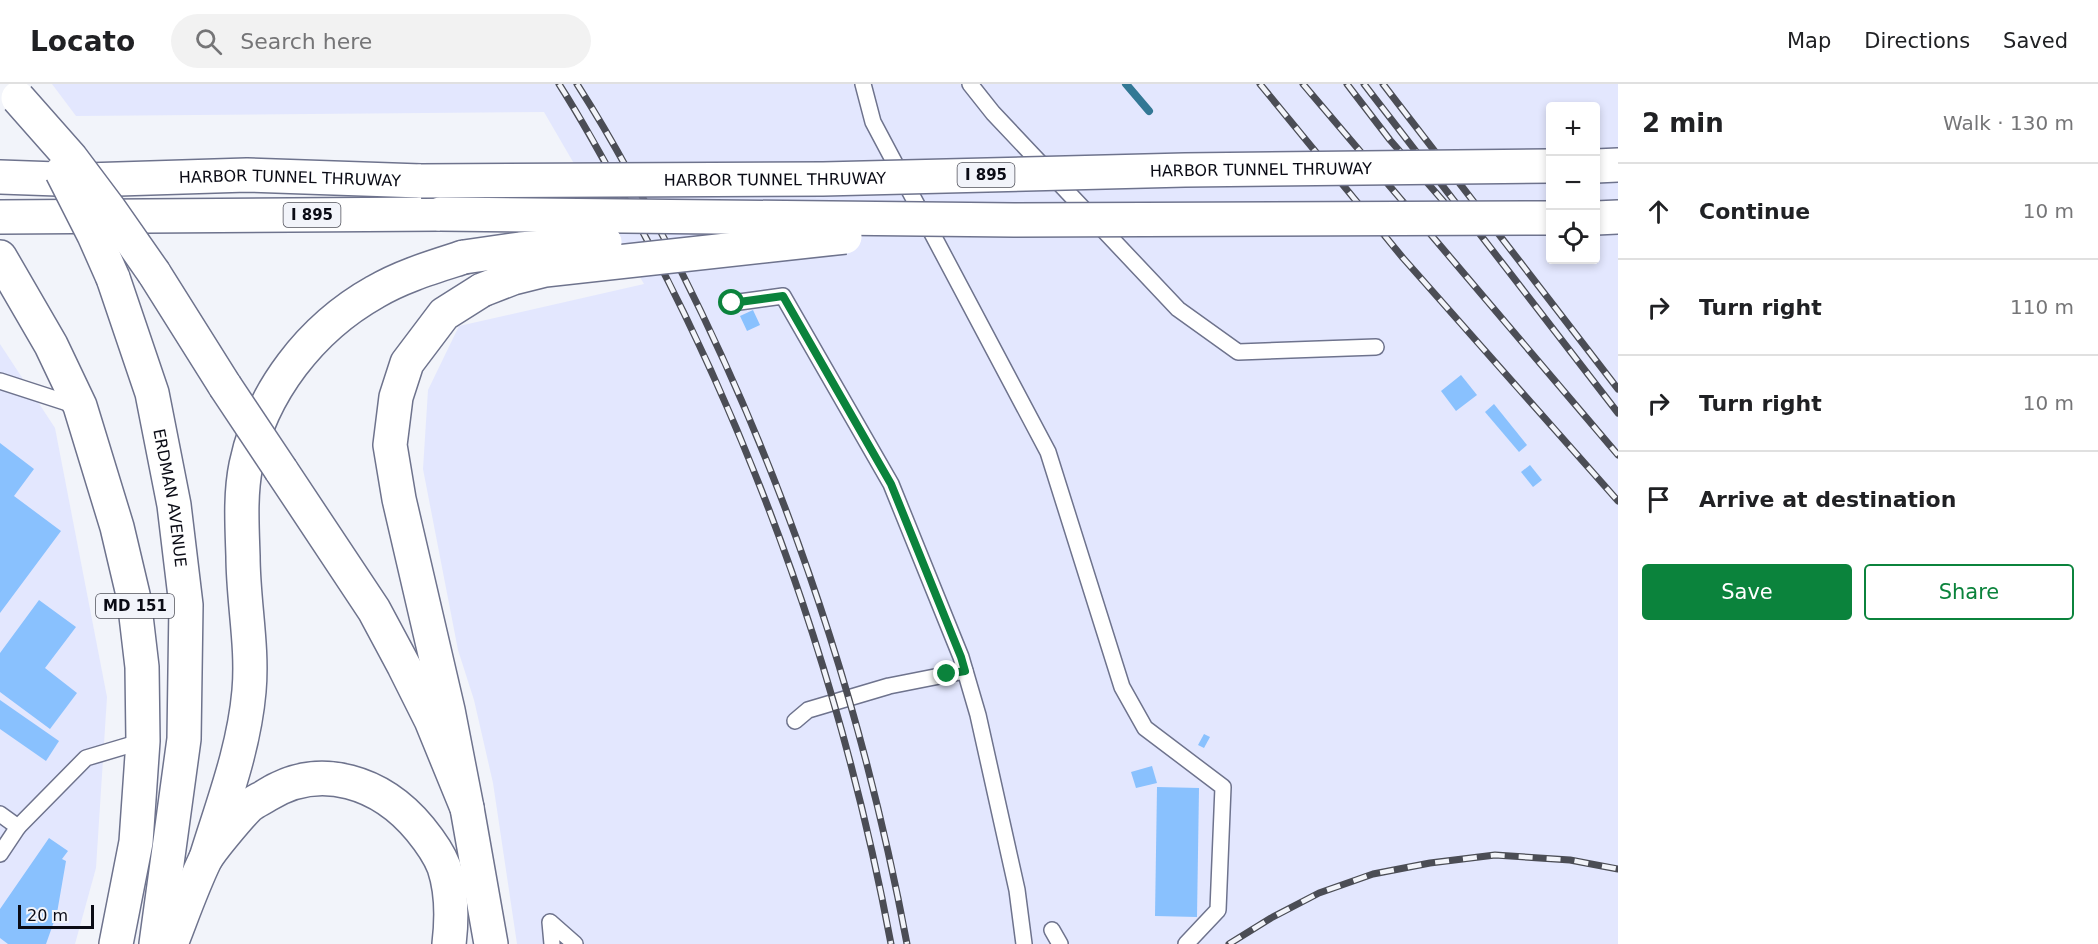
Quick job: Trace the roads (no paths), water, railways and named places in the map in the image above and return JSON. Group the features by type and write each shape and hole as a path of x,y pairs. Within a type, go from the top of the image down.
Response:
{"main road":[{"path":"13,91 104,201 154,273 225,386 374,610 431,720 467,808"},
{"name":"ERDMAN AVENUE","path":"13,91 72,190 113,279 152,393 174,505 186,605 184,739 156,944"},
{"path":"1600,166 1618,165"},
{"name":"HARBOR TUNNEL THRUWAY","path":"0,177 86,180 247,175 421,181 823,179 1185,170 1546,166"},
{"name":"HARBOR TUNNEL THRUWAY","path":"0,217 440,214 1014,220 1546,218"},
{"path":"1600,218 1618,218"},
{"path":"491,944 467,808 399,499 390,446 396,397 407,363 444,314 482,290 513,278 545,270 770,244 1014,220"},
{"path":"171,944 206,858 240,753 249,690 243,558 246,466 255,434 273,396 298,356 331,321 375,291 418,272 464,257 520,249 610,242 770,244"},
{"name":"MD 151","path":"0,258 51,345 80,406 117,527 134,599 142,667 143,741 136,842 116,944"},
{"path":"206,858 249,806 280,787 305,779 332,779 362,785 388,798 430,841 444,867 450,894 449,944"}],"lane":[{"path":"863,84 873,122 1048,452 1122,687 1145,728 1223,787 1218,910 1186,944"},
{"path":"970,84 993,113 1178,309 1238,352 1376,347"},
{"path":"732,303 783,296 891,484 965,671 978,715 1017,890 1024,944"},
{"path":"0,381 80,406"},
{"path":"795,721 808,710 889,686 965,671"},
{"path":"0,854 18,827 86,758 143,741"},
{"path":"0,814 18,827"},
{"path":"552,944 550,922 575,944"},
{"path":"1052,930 1060,944"}],"waterway":[{"path":"1126,84 1149,111"}],"railway":[{"path":"559,84 615,180 688,322 763,494 795,582 850,761 891,944"},
{"path":"577,84 618,151 679,267 718,348 787,513 817,597 868,769 907,944"},
{"path":"1260,84 1403,258 1618,501"},
{"path":"1303,84 1618,455"},
{"path":"1347,84 1390,140 1444,202"},
{"path":"1364,84 1618,413"},
{"path":"1383,84 1618,389"},
{"path":"1229,944 1271,918 1319,893 1373,874 1430,863 1495,855 1570,860 1618,869"}]}
